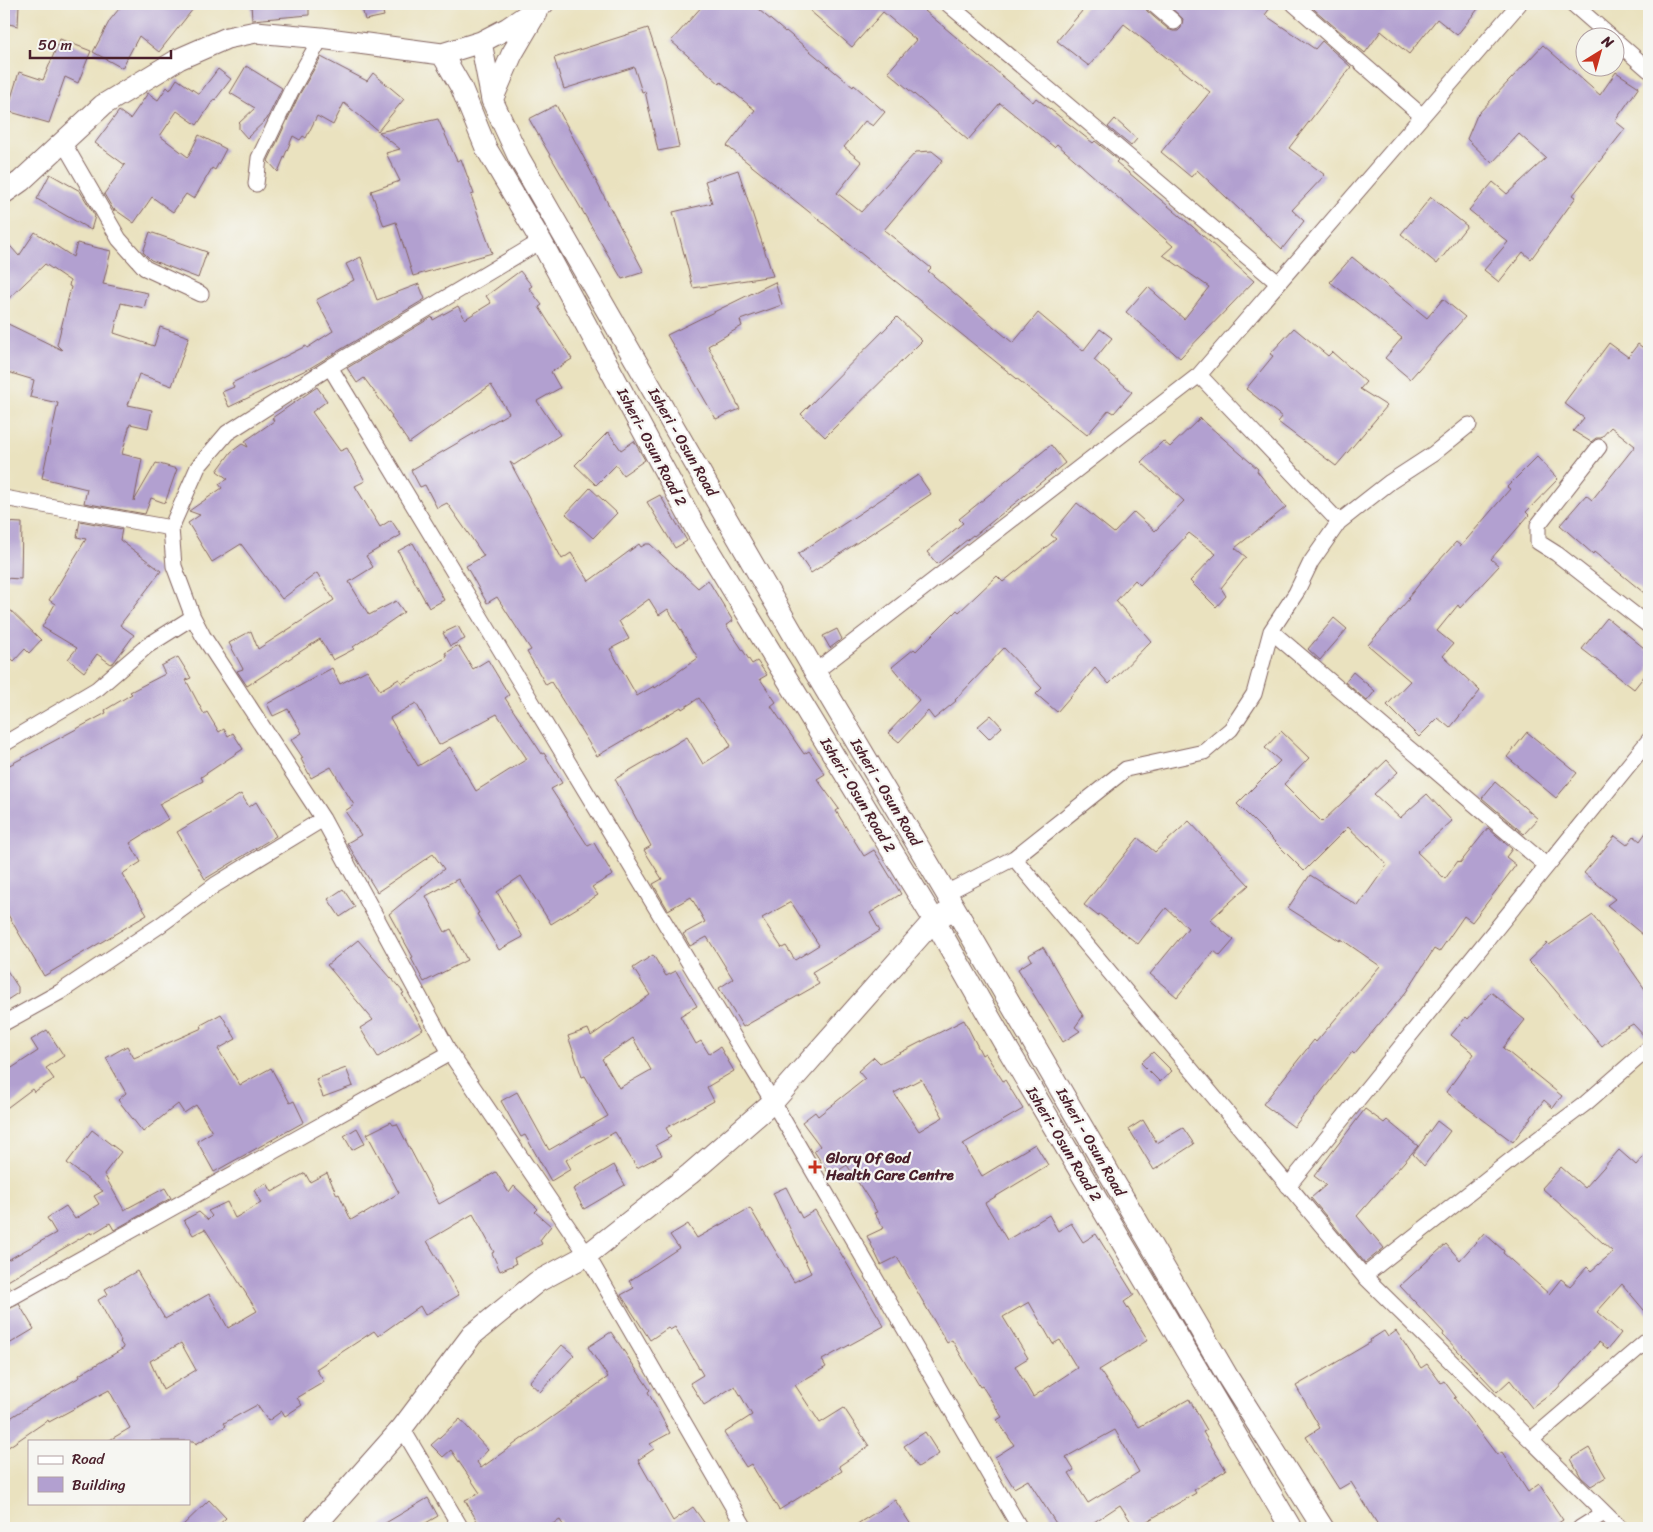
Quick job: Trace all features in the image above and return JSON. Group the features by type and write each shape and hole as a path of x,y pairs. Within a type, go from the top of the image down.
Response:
{"main road":[{"path":"4,193 21,181 103,105 179,59 227,38 256,32 321,38 442,54 481,42 508,28 542,4"},
{"path":"492,100 512,54 542,4"},
{"name":"Isheri - Osun Road","path":"481,42 492,100 519,158 815,672 1229,1379 1323,1528"},
{"name":"Isheri- Osun Road 2","path":"442,54 462,87 486,148 541,241 697,531 934,920 1008,1050 1291,1528"},
{"path":"313,1528 402,1428 472,1335 537,1282 587,1255 690,1174 772,1102 950,901"}],"street":[{"path":"948,4 1278,283"},
{"path":"1153,4 1174,22"},
{"path":"1294,4 1421,115"},
{"path":"815,672 1199,375 1421,115 1519,4"},
{"path":"1574,4 1601,28"},
{"path":"256,184 258,158 321,38"},
{"path":"1626,49 1649,70"},
{"path":"63,142 118,239 145,268 201,294"},
{"path":"541,241 330,367 226,433 198,467 171,528 174,566 193,617 203,636 323,819 450,1052 587,1255 745,1528"},
{"path":"330,367 772,1102 1020,1528"},
{"path":"1199,375 1339,522"},
{"path":"950,901 1014,858 1126,770 1204,752 1231,729 1254,694 1271,631 1296,593 1312,562 1339,522 1390,482 1433,454 1469,425"},
{"path":"1599,447 1538,525 1538,542 1649,626"},
{"path":"4,498 171,528"},
{"path":"4,744 97,690 147,646 193,617"},
{"path":"1271,631 1547,866"},
{"path":"1288,1186 1649,740"},
{"path":"4,1023 60,992 159,926 215,885 323,819"},
{"path":"1014,858 1364,1276 1620,1528"},
{"path":"1364,1276 1524,1149 1586,1104 1649,1048"},
{"path":"7,1300 450,1052"},
{"path":"1531,1440 1649,1339"},
{"path":"402,1428 461,1528"},
{"path":"1580,1528 1604,1513"}],"building":[{"path":"4,4 19,4 18,26 4,23"},
{"path":"123,4 197,4 159,52 139,36 122,68 93,52 110,20"},
{"path":"251,4 309,4 309,15 252,20"},
{"path":"361,4 381,4 384,16 365,20"},
{"path":"704,4 752,4 885,112 873,126 865,121 844,147 862,162 837,193 861,212 916,152 932,151 943,160 884,230 931,268 928,271 1013,343 1038,313 1083,351 1100,329 1112,338 1094,360 1132,392 1114,413 1109,410 1087,435 727,146 755,110 721,82 720,84 671,41"},
{"path":"802,4 931,4 925,11 1033,102 1036,98 1093,143 1095,141 1118,160 1116,162 1254,281 1180,358 1126,312 1148,287 1184,319 1209,287 1163,255 1173,246 1057,144 1054,147 1000,103 968,140 888,72 916,40 883,12 852,47"},
{"path":"1088,4 1144,4 1147,11 1168,29 1178,31 1181,28 1183,19 1167,4 1273,4 1265,15 1315,49 1322,41 1351,67 1289,148 1325,175 1292,210 1304,221 1282,249 1197,170 1191,177 1161,152 1210,92 1124,24 1089,66 1057,41"},
{"path":"1308,4 1482,4 1457,35 1437,19 1409,54 1381,31 1365,53"},
{"path":"648,28 665,78 679,147 658,151 645,91 642,92 634,67 564,89 554,58"},
{"path":"60,39 91,51 78,83 65,77 49,123 7,111 19,72 43,80"},
{"path":"1543,45 1576,74 1576,78 1581,78 1600,95 1612,78 1625,78 1639,87 1615,121 1625,129 1573,195 1576,197 1531,259 1523,252 1499,282 1484,270 1508,242 1469,210 1493,182 1507,194 1546,158 1519,134 1492,163 1467,139 1477,115"},
{"path":"321,57 367,81 373,73 404,99 378,131 344,103 333,125 317,116 306,138 303,136 300,140 293,136 278,172 268,161 299,95"},
{"path":"246,66 282,88 267,119 247,138 239,129 239,123 255,108 230,93"},
{"path":"218,69 231,79 214,99 197,125 177,111 160,136 188,157 199,135 226,149 215,170 212,168 194,199 186,194 173,212 152,197 134,223 114,209 114,211 104,194 125,165 95,143 119,111 130,119 148,93 158,100 167,87 170,90 177,79 199,94"},
{"path":"556,105 644,272 622,279 529,119"},
{"path":"438,119 457,161 461,159 474,194 471,195 492,253 413,276 396,222 384,226 371,191 400,181 386,153 400,149 379,132"},
{"path":"1115,119 1137,139 1131,146 1108,127"},
{"path":"738,170 773,276 693,288 673,212 712,203 705,181"},
{"path":"50,174 80,191 95,216 91,230 37,199"},
{"path":"1431,197 1467,226 1437,264 1401,234"},
{"path":"35,232 73,257 77,243 111,251 103,284 148,293 144,308 121,303 114,333 154,346 160,327 189,337 172,386 139,374 128,405 152,410 148,428 130,424 122,454 142,459 134,501 156,463 177,469 165,503 151,498 145,514 84,503 87,489 42,478 58,403 30,397 34,380 4,371 4,322 62,350 57,345 71,287 69,286 70,281 45,264 4,303 4,239 19,256"},
{"path":"150,232 207,252 198,278 151,260 143,252"},
{"path":"361,257 377,300 419,284 425,299 310,368 229,407 222,392 234,387 232,383 306,346 307,348 333,331 316,300 354,280 346,264"},
{"path":"1352,257 1427,318 1443,299 1465,317 1410,379 1385,358 1402,338 1330,282"},
{"path":"520,271 532,286 529,288 542,305 539,307 572,359 551,372 560,388 537,401 560,435 514,465 510,462 562,559 571,553 589,581 639,544 641,547 650,544 698,588 708,580 733,621 726,625 752,664 757,661 767,675 760,679 776,702 771,706 804,754 809,751 825,774 817,779 839,809 836,811 864,856 874,850 901,894 870,913 880,931 812,972 819,984 743,1027 719,988 733,979 707,937 690,946 683,934 705,922 691,897 668,910 653,884 662,879 644,850 651,846 615,779 687,737 703,764 731,746 728,740 699,698 597,756 551,682 546,685 527,652 531,650 497,597 487,603 466,566 484,556 447,503 437,508 425,485 420,487 411,470 509,413 491,385 409,443 364,378 357,383 347,368 432,317 433,320 458,306 465,319 491,303 486,296","holes":["649,599 659,615 668,609 698,658 655,688 654,686 637,696 610,649 629,639 619,621","791,902 819,945 795,960 786,946 782,948 762,918"]},
{"path":"775,282 782,305 740,320 742,326 708,346 740,409 716,419 667,335"},
{"path":"897,317 922,341 825,437 801,414"},
{"path":"1294,328 1328,356 1332,352 1366,382 1360,389 1387,406 1336,466 1278,422 1282,417 1246,389 1273,356 1270,354"},
{"path":"1609,343 1628,357 1638,344 1649,352 1649,597 1594,552 1593,554 1560,525 1586,495 1592,500 1635,446 1611,427 1601,438 1596,438 1591,442 1573,431 1584,418 1564,403"},
{"path":"317,387 327,401 312,412 340,451 347,448 365,481 355,486 380,527 391,520 401,535 366,556 373,567 349,582 369,615 396,601 404,612 353,647 354,649 333,660 320,639 247,686 237,671 243,669 229,643 251,631 258,649 334,600 317,573 282,599 241,544 212,562 188,523 200,515 189,511 222,488 219,484 228,479 217,471 231,452 242,444 248,447 245,441 274,421 272,418"},
{"path":"1200,418 1258,469 1257,471 1286,507 1235,548 1246,557 1221,588 1226,596 1216,607 1190,581 1216,554 1189,533 1140,585 1135,580 1116,601 1151,641 1109,684 1095,668 1057,712 1036,694 1042,688 1004,648 956,701 934,719 928,711 899,742 888,733 919,700 892,667 914,649 916,651 957,610 959,612 997,576 1003,582 1056,539 1051,535 1077,503 1114,533 1134,512 1155,531 1184,501 1141,462 1163,441 1170,447"},
{"path":"608,432 621,450 634,441 645,460 623,475 616,465 596,485 575,465"},
{"path":"1051,445 1065,463 937,564 927,552 963,523 959,519"},
{"path":"1537,457 1558,479 1526,512 1529,515 1491,559 1499,566 1460,608 1458,605 1437,631 1453,644 1443,656 1480,691 1450,728 1438,718 1419,737 1387,705 1410,681 1368,645 1409,599 1429,572 1456,542 1461,546 1510,489 1507,487"},
{"path":"918,475 931,494 811,573 798,554"},
{"path":"590,488 617,513 593,538 566,514"},
{"path":"660,495 687,541 675,548 647,502"},
{"path":"80,521 122,529 120,540 161,571 120,625 134,635 114,662 111,664 97,654 84,672 68,659 77,648 42,627 55,604 49,600 86,539 77,537"},
{"path":"4,522 22,523 21,579 4,578"},
{"path":"413,543 444,600 429,608 398,551"},
{"path":"4,604 41,640 29,653 25,649 14,661 4,652"},
{"path":"1334,618 1347,629 1320,660 1308,649"},
{"path":"1607,618 1649,652 1649,670 1634,689 1582,649"},
{"path":"458,626 465,639 450,646 443,633"},
{"path":"837,629 842,639 830,648 823,636"},
{"path":"458,645 473,669 488,660 509,695 505,698 542,754 544,753 562,783 551,789 588,846 594,843 613,875 592,887 598,895 551,924 521,876 497,892 523,937 499,950 458,879 426,896 445,932 451,929 467,960 424,982 411,958 413,957 389,914 444,869 433,854 377,892 347,843 361,835 345,811 354,805 331,767 311,778 301,759 303,758 291,740 302,733 288,709 273,716 267,704 332,668 340,684 367,670 380,690 399,679 402,683 447,657 445,653","holes":["416,703 439,745 497,714 527,759 476,791 450,747 418,766 390,718"]},
{"path":"178,657 191,678 186,680 204,714 207,712 219,732 224,729 228,736 233,733 243,749 201,777 203,781 159,804 168,819 130,843 141,862 122,874 147,915 44,976 4,908 4,768 106,713 105,710 132,694 130,692 165,674 161,666"},
{"path":"1353,672 1375,691 1367,701 1345,682"},
{"path":"991,715 1002,727 989,739 977,727"},
{"path":"1281,731 1309,758 1284,784 1322,822 1387,760 1398,772 1374,794 1400,818 1427,794 1452,821 1417,852 1445,879 1458,861 1460,863 1488,828 1512,849 1506,857 1516,865 1472,922 1464,916 1439,952 1434,949 1406,992 1354,1054 1352,1052 1294,1127 1263,1104 1314,1040 1316,1042 1380,966 1341,939 1340,941 1288,908 1310,875 1358,906 1387,865 1369,845 1348,827 1304,871 1237,804 1280,761 1265,748"},
{"path":"1527,732 1577,773 1556,798 1507,757"},
{"path":"1495,782 1538,819 1524,834 1482,798"},
{"path":"241,794 249,807 256,802 276,836 205,879 177,832"},
{"path":"1189,821 1249,885 1210,920 1234,940 1220,956 1214,951 1177,997 1150,974 1188,928 1166,908 1138,944 1084,905 1138,838 1155,852"},
{"path":"1649,828 1649,940 1607,905 1615,899 1584,873 1615,836 1627,845 1634,836 1640,841"},
{"path":"343,889 355,907 340,917 328,899"},
{"path":"1593,915 1649,995 1649,1039 1633,1024 1617,1033 1602,1046 1545,978 1528,961 1547,943 1549,945"},
{"path":"358,940 404,993 402,994 423,1029 378,1057 360,1028 373,1020 327,965"},
{"path":"1043,947 1083,1016 1075,1027 1080,1031 1063,1042 1018,969 1032,960 1029,955"},
{"path":"653,955 666,976 676,971 697,1006 680,1016 696,1044 701,1041 709,1054 720,1047 734,1071 707,1087 714,1101 666,1128 671,1137 656,1145 662,1155 637,1168 615,1132 566,1160 571,1169 551,1181 525,1135 521,1137 501,1101 517,1092 549,1150 608,1116 585,1076 582,1077 568,1036 588,1029 591,1036 650,995 633,968","holes":["633,1038 651,1070 619,1088 602,1059"]},
{"path":"4,966 18,987 18,993 4,1002"},
{"path":"1491,992 1525,1020 1503,1048 1562,1096 1553,1108 1544,1100 1513,1142 1446,1092 1474,1054 1451,1035 1466,1017 1468,1019"},
{"path":"221,1014 236,1039 218,1049 240,1085 271,1068 290,1103 294,1101 304,1122 214,1172 197,1141 212,1132 196,1105 184,1113 178,1104 143,1132 118,1100 126,1093 106,1058 127,1046 134,1058 202,1028 201,1025"},
{"path":"964,1020 982,1055 985,1053 1023,1109 963,1144 982,1176 1035,1144 1048,1165 985,1203 1007,1240 1049,1215 1058,1231 1071,1223 1083,1242 1096,1234 1134,1295 1124,1302 1148,1340 1099,1370 1139,1427 1189,1399 1207,1430 1203,1432 1226,1470 1194,1490 1196,1493 1135,1528 1120,1505 1085,1528 1059,1528 1028,1480 1014,1488 995,1457 1014,1445 997,1420 1002,1417 982,1386 980,1387 952,1340 947,1343 897,1257 881,1265 867,1236 884,1228 874,1213 877,1212 847,1165 830,1176 814,1151 820,1146 802,1122 815,1112 818,1116 865,1079 858,1071 874,1057 880,1063","holes":["921,1079 943,1117 919,1131 894,1093","1029,1302 1053,1344 1060,1340 1077,1368 1033,1397 1015,1366 1028,1358 1003,1317","1115,1430 1139,1472 1088,1503 1069,1473 1074,1470 1066,1457"]},
{"path":"47,1030 64,1056 46,1068 54,1079 34,1092 32,1089 4,1110 4,1073 38,1051 31,1040"},
{"path":"1153,1052 1172,1071 1160,1082 1141,1063"},
{"path":"346,1068 353,1086 323,1097 316,1079"},
{"path":"1365,1109 1384,1123 1387,1120 1418,1146 1357,1216 1384,1248 1365,1263 1311,1198 1326,1185 1314,1176"},
{"path":"1143,1120 1157,1143 1183,1128 1194,1144 1154,1170 1129,1129"},
{"path":"1437,1121 1450,1131 1424,1166 1413,1154"},
{"path":"391,1122 393,1125 397,1124 439,1204 496,1172 509,1193 514,1186 538,1209 535,1212 551,1226 540,1240 542,1244 514,1258 516,1264 500,1271 492,1253 494,1252 473,1214 427,1241 459,1295 425,1315 420,1306 378,1336 374,1331 316,1369 324,1382 297,1398 302,1405 285,1416 282,1411 268,1421 257,1405 224,1423 226,1426 196,1444 190,1440 110,1440 130,1428 109,1390 49,1422 48,1420 4,1450 4,1422 80,1377 79,1375 124,1348 98,1300 108,1294 105,1289 137,1271 165,1319 209,1294 228,1328 257,1311 205,1229 193,1235 184,1220 199,1212 208,1220 212,1216 208,1211 227,1202 235,1218 261,1203 254,1190 267,1183 272,1192 305,1173 310,1182 327,1173 351,1220 399,1193 367,1134","holes":["181,1343 196,1370 163,1390 150,1361"]},
{"path":"357,1128 365,1143 352,1150 344,1136"},
{"path":"92,1130 121,1152 104,1174 124,1210 165,1188 171,1198 114,1230 110,1223 92,1234 91,1232 6,1282 9,1288 4,1291 4,1262 56,1233 47,1218 66,1206 75,1219 99,1204 94,1196 103,1191 67,1163"},
{"path":"1619,1150 1636,1165 1649,1150 1649,1316 1622,1284 1597,1312 1621,1333 1608,1349 1599,1342 1556,1390 1532,1408 1510,1380 1497,1392 1400,1286 1446,1244 1460,1260 1484,1233 1504,1251 1503,1253 1549,1294 1561,1279 1570,1286 1587,1267 1591,1271 1613,1252 1542,1188 1561,1167 1585,1188"},
{"path":"614,1165 625,1185 584,1209 573,1189"},
{"path":"786,1187 802,1218 815,1210 884,1326 822,1360 826,1367 795,1385 820,1423 844,1408 869,1446 839,1466 842,1471 779,1510 751,1464 746,1467 724,1433 752,1415 735,1386 704,1405 690,1383 703,1375 675,1327 670,1330 668,1328 650,1340 621,1295 634,1288 629,1281 679,1248 670,1235 688,1224 697,1238 750,1208 794,1282 811,1273 773,1193"},
{"path":"19,1304 34,1329 4,1347 4,1309"},
{"path":"1384,1331 1388,1337 1396,1331 1421,1368 1427,1364 1441,1383 1444,1381 1456,1397 1454,1398 1497,1455 1502,1452 1528,1492 1539,1484 1563,1520 1550,1528 1380,1528 1351,1482 1339,1489 1306,1437 1320,1428 1296,1386 1371,1342 1370,1340"},
{"path":"611,1332 650,1390 648,1392 670,1433 650,1444 654,1449 638,1460 673,1521 693,1507 708,1528 565,1528 560,1520 545,1528 481,1528 465,1500 480,1493 451,1450 443,1457 431,1445 460,1419 488,1450 477,1462 481,1468 608,1377 588,1347"},
{"path":"562,1345 574,1355 540,1392 529,1382"},
{"path":"925,1432 939,1454 918,1467 904,1446"},
{"path":"1589,1448 1606,1477 1591,1486 1581,1477 1571,1459"},
{"path":"428,1498 438,1516 417,1528 377,1528"},
{"path":"209,1500 226,1518 215,1528 180,1528"},
{"path":"895,1500 913,1528 851,1528"}],"place":[{"name":"Glory Of God Health Care Centre","path":"815,1167"}]}
